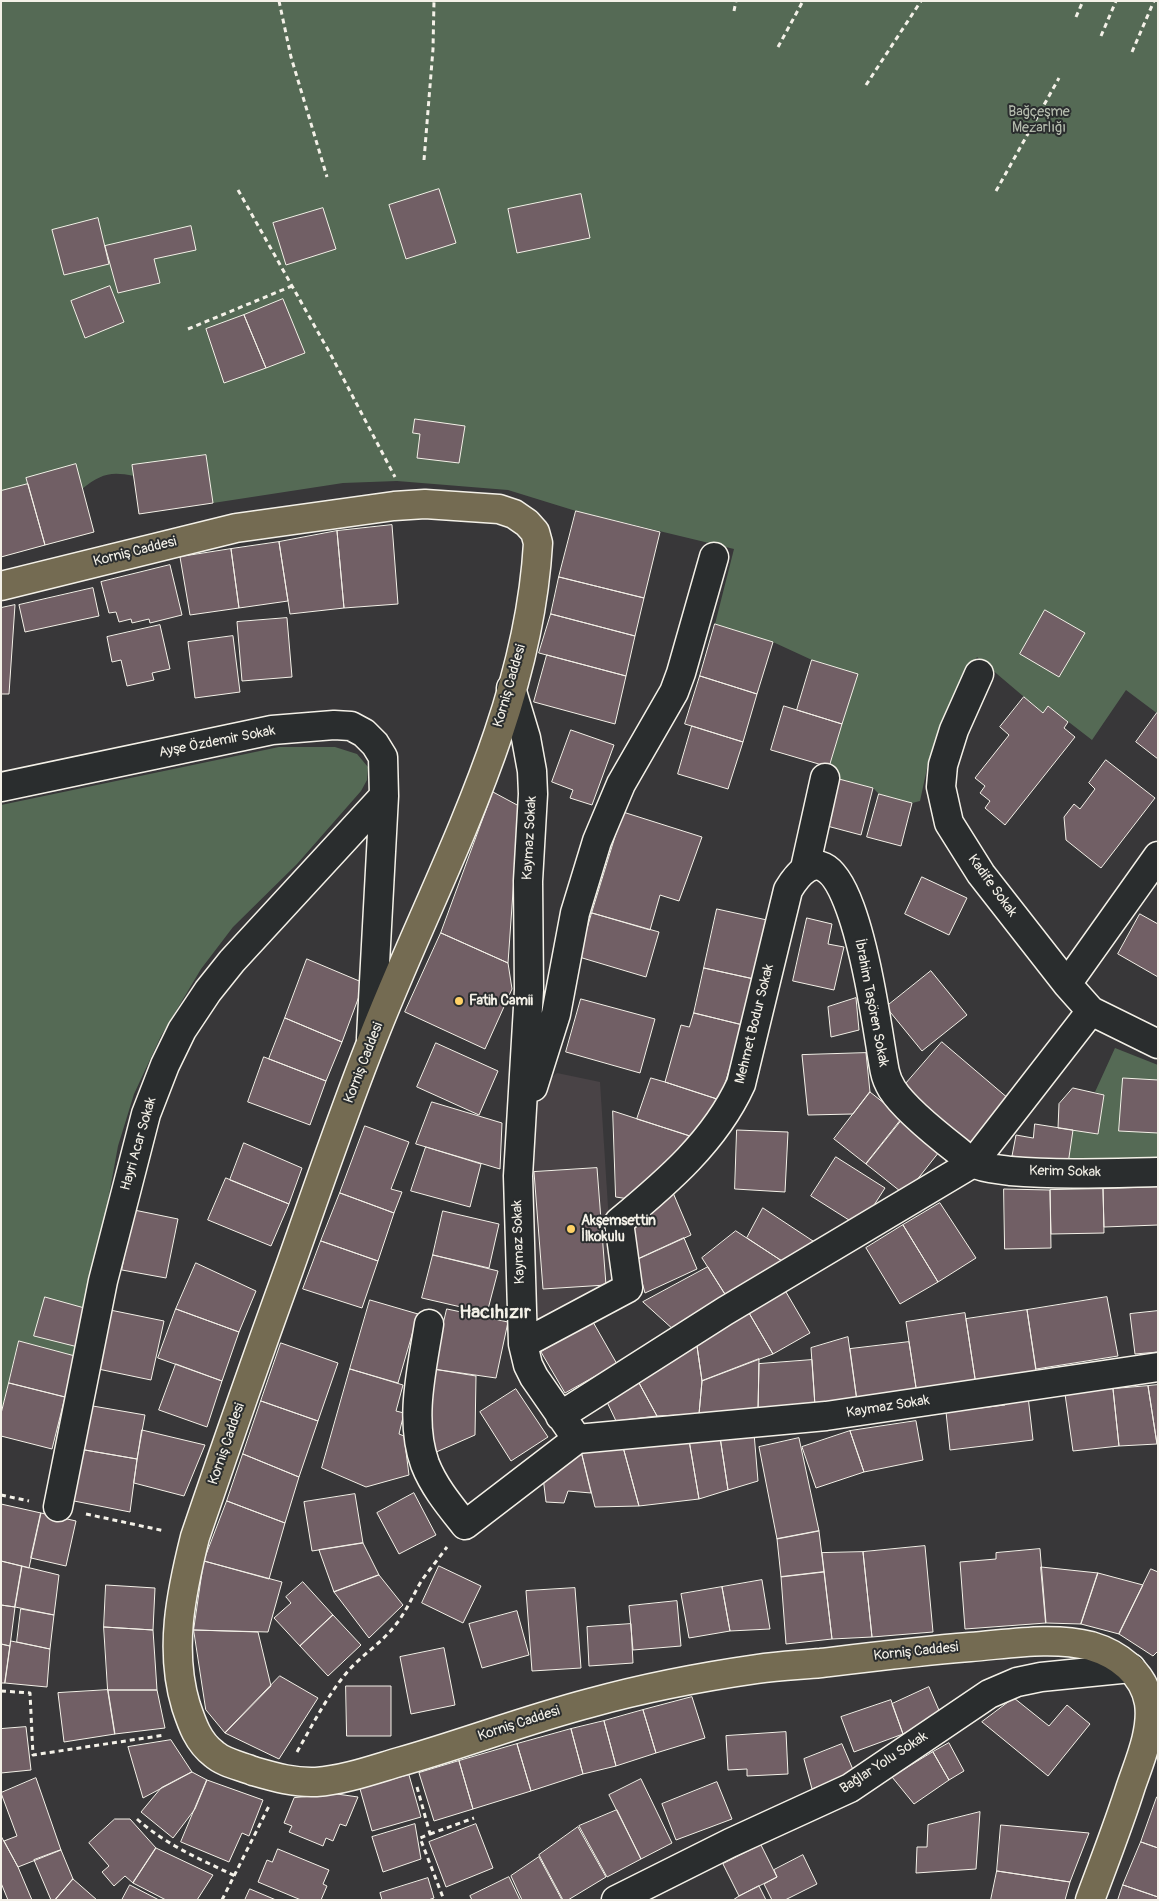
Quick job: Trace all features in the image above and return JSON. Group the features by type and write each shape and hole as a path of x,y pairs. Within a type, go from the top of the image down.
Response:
{"main road":[{"name":"Korniş Caddesi","path":"1,586 236,528 351,511 410,505 425,504 499,509 514,514 535,532 538,543 527,625 511,688 479,786 371,1042 325,1166 195,1538 181,1599 178,1650 180,1687 201,1742 216,1757 281,1780 315,1782 350,1777 409,1760 531,1719 594,1701 699,1678 760,1669 936,1649 1031,1642 1062,1642 1090,1646 1114,1655 1131,1668 1145,1688 1149,1703 1149,1721 1143,1750 1090,1900"}],"street":[{"path":"520,1129 556,1014 575,913 597,841 621,784 674,692 714,557"},
{"name":"Kadife Sokak","path":"978,674 954,730 943,765 941,788 949,823 981,874 1067,984 1091,1011 1158,1044"},
{"name":"Kaymaz Sokak","path":"511,688 526,738 533,786 528,881 529,990 520,1129 518,1204 523,1344 528,1365 576,1439 826,1416 1158,1367"},
{"name":"Ayşe Özdemir Sokak","path":"1,787 272,730 334,725 351,726 364,733 384,757 384,796 371,1042"},
{"path":"804,869 825,778"},
{"name":"Hayri Acar Sokak","path":"58,1507 103,1281 146,1114 165,1065 182,1030 208,991 239,954 384,796"},
{"path":"1067,984 1158,856"},
{"name":"İbrahim Taşören Sokak","path":"804,869 812,865 821,865 831,873 848,902 868,977 885,1073 892,1089 905,1104 973,1163"},
{"name":"Mehmet Bodur Sokak","path":"523,1344 628,1288 619,1222 664,1184 697,1150 720,1123 732,1104 741,1084 788,890 804,869"},
{"path":"560,1416 725,1311 973,1163 1091,1011"},
{"name":"Kerim Sokak","path":"973,1163 995,1169 1029,1172 1158,1172"},
{"path":"429,1324 419,1386 417,1423 419,1442 425,1464 440,1493 465,1525 576,1439"},
{"name":"Bağlar Yolu Sokak","path":"616,1900 730,1843 850,1788 989,1694 1016,1682 1041,1677 1131,1668"}],"path":[{"path":"279,1 291,57 327,177"},
{"path":"424,160 433,49 434,1"},
{"path":"734,11 736,1"},
{"path":"778,46 803,1"},
{"path":"866,85 921,1"},
{"path":"1076,17 1083,1"},
{"path":"1100,36 1116,1"},
{"path":"1132,52 1154,1"},
{"path":"996,191 1059,78"},
{"path":"238,190 410,505"},
{"path":"188,329 292,286"},
{"path":"1,1495 195,1538"},
{"path":"222,1900 281,1780 330,1695 348,1671 396,1625 434,1563 465,1525"},
{"path":"1,1691 30,1693 33,1755 195,1730"},
{"path":"409,1760 430,1834"},
{"path":"444,1900 420,1838 474,1818"},
{"path":"137,1819 168,1844 235,1876"}],"shaded area":[{"name":"Akşemsettin İlkokulu","path":"557,1073 600,1082 613,1285 537,1327 529,1173 533,1105 540,1090"}],"green space":[{"name":"Bağçeşme Mezarlığı","path":"1,1 1158,1 1158,714 1126,690 1092,740 1048,706 1043,713 977,657 957,689 929,759 920,801 912,803 879,794 873,788 839,779 829,767 857,674 812,660 773,642 715,624 734,549 576,511 508,490 397,481 343,483 213,503 206,455 133,465 134,476 112,474 100,477 82,489 94,532 1,557"},
{"path":"279,747 335,747 357,754 368,767 367,780 361,791 297,864 233,927 201,969 161,1036 134,1094 118,1146 88,1309 75,1356 19,1341 1,1414 1,805"},
{"path":"1115,1048 1158,1065 1158,1162 1068,1164 1073,1130 1098,1134 1104,1095 1095,1092"}],"building":[{"path":"439,189 456,243 406,259 389,205"},
{"path":"581,194 590,238 517,253 508,209"},
{"path":"323,208 336,249 286,265 273,223"},
{"path":"98,218 109,264 64,275 52,230"},
{"path":"191,226 196,250 154,259 160,283 118,293 105,246"},
{"path":"110,286 124,322 85,338 71,301"},
{"path":"283,299 305,353 266,368 244,315"},
{"path":"244,315 266,368 224,383 206,329"},
{"path":"415,419 465,426 459,463 417,458 420,434 413,433"},
{"path":"206,455 213,503 139,514 132,465"},
{"path":"76,464 94,532 45,545 26,478"},
{"path":"28,484 45,545 1,557 1,491"},
{"path":"576,511 660,532 644,598 559,577"},
{"path":"392,525 398,604 344,608 337,531"},
{"path":"337,531 344,608 290,614 279,542"},
{"path":"279,542 288,601 239,608 231,549"},
{"path":"231,549 239,608 190,615 180,557"},
{"path":"170,565 182,615 150,623 149,619 132,623 131,619 119,622 116,612 109,613 101,582"},
{"path":"559,577 644,598 635,636 551,614"},
{"path":"93,588 99,616 25,632 19,605"},
{"path":"15,605 9,694 1,694 1,608"},
{"path":"1045,610 1085,633 1059,677 1020,654"},
{"path":"551,614 635,636 626,676 539,653"},
{"path":"287,618 292,677 242,681 237,622"},
{"path":"715,624 773,642 757,694 700,676"},
{"path":"160,625 170,669 152,673 154,680 127,686 121,660 112,662 107,637"},
{"path":"233,636 240,692 195,698 188,642"},
{"path":"547,655 626,676 615,724 534,702"},
{"path":"812,660 858,674 842,724 797,710"},
{"path":"700,676 757,694 743,742 685,724"},
{"path":"1024,697 1043,713 1048,706 1068,722 1064,728 1075,737 1005,825 985,808 990,801 980,793 985,786 975,778 1009,735 1000,727"},
{"path":"784,706 842,724 829,767 771,750"},
{"path":"1158,714 1158,759 1136,742"},
{"path":"692,726 743,742 728,789 678,774"},
{"path":"571,730 614,745 592,805 570,798 573,790 552,782"},
{"path":"1106,760 1155,798 1101,868 1066,840 1064,817 1074,804 1080,809 1095,789 1089,783"},
{"path":"839,779 873,788 861,835 827,826"},
{"path":"493,792 519,806 508,963 441,933"},
{"path":"879,794 912,803 901,846 867,837"},
{"path":"623,812 702,837 679,901 660,895 650,930 592,913"},
{"path":"922,877 967,898 949,935 905,914"},
{"path":"717,909 767,920 754,979 704,968"},
{"path":"592,913 659,932 646,977 579,957"},
{"path":"1140,914 1158,924 1158,977 1118,954"},
{"path":"807,918 832,924 828,944 844,947 834,990 793,981"},
{"name":"Fatih Camii","path":"441,933 508,963 512,989 485,1049 405,1012"},
{"path":"307,959 364,983 342,1042 285,1018"},
{"path":"704,968 754,979 743,1025 694,1013"},
{"path":"931,971 967,1015 922,1051 886,1007"},
{"path":"856,998 859,1030 831,1037 828,1007"},
{"path":"581,999 655,1019 640,1073 566,1052"},
{"path":"694,1013 743,1025 720,1100 665,1082 681,1025 689,1027"},
{"path":"285,1018 342,1042 326,1081 269,1059"},
{"path":"942,1042 1009,1099 971,1144 903,1087"},
{"path":"436,1043 498,1071 479,1115 417,1087"},
{"path":"866,1053 870,1092 853,1114 808,1115 802,1055"},
{"path":"264,1057 326,1081 310,1125 248,1102"},
{"path":"651,1078 720,1100 693,1137 637,1119"},
{"path":"1123,1078 1158,1080 1158,1133 1119,1131"},
{"path":"1073,1088 1104,1095 1098,1134 1058,1128 1059,1104"},
{"path":"870,1092 903,1118 866,1164 834,1139"},
{"path":"432,1102 502,1123 500,1169 416,1144"},
{"path":"613,1111 693,1137 635,1200 616,1197"},
{"path":"900,1121 939,1152 905,1195 866,1164"},
{"path":"1035,1124 1073,1130 1068,1164 1012,1156 1016,1135 1033,1138"},
{"path":"365,1126 409,1142 391,1189 402,1192 394,1213 340,1193"},
{"path":"737,1130 788,1132 785,1192 735,1189"},
{"path":"244,1143 302,1168 289,1204 230,1180"},
{"path":"426,1147 481,1164 470,1207 411,1191"},
{"path":"836,1157 885,1188 860,1227 811,1196"},
{"path":"597,1168 606,1285 543,1289 534,1172"},
{"path":"226,1178 289,1204 271,1246 208,1220"},
{"path":"1158,1187 1158,1225 1104,1227 1103,1189"},
{"path":"671,1188 691,1235 636,1260 628,1225"},
{"path":"1004,1189 1050,1190 1051,1248 1005,1249"},
{"path":"1103,1189 1104,1233 1051,1234 1050,1190"},
{"path":"340,1193 394,1213 378,1261 321,1241"},
{"path":"940,1203 976,1258 938,1282 903,1225"},
{"path":"763,1208 816,1243 785,1263 747,1238"},
{"path":"134,1210 178,1219 166,1278 122,1270"},
{"path":"443,1211 499,1224 489,1268 433,1255"},
{"path":"903,1225 938,1282 900,1304 866,1248"},
{"path":"736,1231 785,1263 728,1299 702,1258"},
{"path":"684,1238 697,1269 645,1293 636,1260"},
{"path":"321,1241 378,1261 362,1308 303,1289"},
{"path":"433,1255 498,1271 487,1313 422,1298"},
{"path":"196,1263 256,1291 239,1332 176,1309"},
{"path":"708,1267 728,1299 675,1331 643,1302"},
{"path":"786,1292 810,1333 773,1354 749,1313"},
{"path":"45,1297 88,1309 78,1347 34,1336"},
{"path":"1107,1297 1118,1356 1036,1369 1027,1310"},
{"path":"370,1300 418,1314 398,1383 350,1369"},
{"path":"176,1309 239,1332 222,1381 158,1358"},
{"path":"447,1309 508,1322 496,1378 433,1369"},
{"path":"110,1310 164,1321 151,1380 98,1369"},
{"path":"1027,1310 1037,1378 976,1385 966,1319"},
{"path":"1158,1311 1158,1352 1135,1354 1130,1314"},
{"path":"749,1313 773,1354 702,1381 697,1346"},
{"path":"965,1313 976,1385 917,1394 906,1322"},
{"path":"593,1322 617,1364 565,1393 541,1352"},
{"path":"848,1337 857,1401 815,1406 811,1348"},
{"path":"19,1341 75,1356 65,1397 9,1383"},
{"path":"909,1342 917,1394 857,1401 850,1349"},
{"path":"281,1343 338,1363 318,1421 261,1401"},
{"path":"697,1346 702,1381 699,1414 657,1416 639,1383"},
{"path":"759,1359 758,1411 699,1414 702,1381"},
{"path":"812,1360 815,1406 758,1411 759,1364"},
{"path":"176,1364 222,1381 207,1427 159,1410"},
{"path":"350,1369 403,1385 396,1411 404,1413 399,1434 404,1436 409,1475 366,1487 322,1468"},
{"path":"433,1369 476,1376 475,1435 434,1453 430,1436"},
{"path":"9,1383 65,1397 52,1449 1,1436 1,1414"},
{"path":"639,1383 657,1416 616,1421 607,1402"},
{"path":"1158,1385 1158,1444 1157,1444 1148,1386"},
{"path":"1148,1386 1157,1444 1119,1446 1113,1389"},
{"path":"516,1389 548,1437 511,1461 480,1412"},
{"path":"1113,1389 1119,1446 1073,1451 1065,1394"},
{"path":"1028,1396 1033,1440 950,1450 946,1412 1005,1405 1004,1399"},
{"path":"261,1401 318,1421 299,1477 243,1454"},
{"path":"87,1405 145,1415 137,1459 79,1449"},
{"path":"916,1421 923,1460 864,1472 850,1431"},
{"path":"142,1430 205,1445 184,1496 134,1483"},
{"path":"850,1431 864,1472 816,1488 802,1447"},
{"path":"754,1433 758,1481 728,1490 720,1437"},
{"path":"720,1437 728,1490 699,1499 689,1440"},
{"path":"799,1438 819,1531 777,1539 759,1447"},
{"path":"689,1440 699,1499 639,1506 623,1447"},
{"path":"623,1447 639,1506 595,1507 581,1451"},
{"path":"79,1449 137,1459 130,1512 69,1500"},
{"path":"581,1451 591,1493 568,1491 564,1503 546,1502 543,1477"},
{"path":"243,1454 299,1477 285,1523 227,1501"},
{"path":"414,1493 436,1535 399,1554 377,1513"},
{"path":"355,1494 363,1543 312,1551 304,1502"},
{"path":"227,1501 285,1523 269,1579 204,1561"},
{"path":"1,1504 41,1513 29,1568 1,1561"},
{"path":"41,1513 76,1521 66,1566 31,1558"},
{"path":"819,1531 824,1572 781,1577 777,1539"},
{"path":"363,1543 379,1575 334,1592 319,1550"},
{"path":"925,1546 933,1632 872,1637 863,1552"},
{"path":"1040,1549 1046,1623 965,1629 960,1562 996,1559 996,1553"},
{"path":"863,1552 872,1637 832,1639 822,1553"},
{"path":"1,1561 22,1566 15,1607 1,1605"},
{"path":"204,1561 282,1582 268,1632 194,1630"},
{"path":"22,1566 59,1575 54,1615 15,1607"},
{"path":"439,1566 481,1586 463,1623 422,1603"},
{"path":"1041,1567 1098,1573 1081,1624 1046,1623"},
{"path":"1151,1569 1158,1572 1158,1651 1153,1656 1119,1634"},
{"path":"824,1572 832,1639 786,1644 781,1577"},
{"path":"1098,1573 1143,1585 1119,1634 1081,1624"},
{"path":"379,1575 403,1605 369,1638 334,1592"},
{"path":"762,1580 770,1629 730,1631 722,1587"},
{"path":"303,1582 333,1615 300,1646 274,1618 291,1603 286,1597"},
{"path":"106,1585 155,1588 153,1630 104,1627"},
{"path":"722,1587 730,1631 689,1638 681,1594"},
{"path":"575,1588 581,1668 532,1671 526,1591"},
{"path":"677,1601 681,1646 633,1650 629,1606"},
{"path":"1,1605 15,1607 10,1646 1,1644"},
{"path":"21,1609 54,1615 50,1649 17,1642"},
{"path":"517,1611 529,1655 482,1668 469,1624"},
{"path":"333,1615 361,1645 328,1676 300,1646"},
{"path":"631,1624 633,1663 589,1666 587,1627"},
{"path":"104,1627 153,1630 157,1690 108,1690"},
{"path":"194,1630 258,1632 271,1686 225,1733 206,1710"},
{"path":"11,1641 50,1649 47,1687 5,1683"},
{"path":"1,1644 10,1646 5,1683 1,1683"},
{"path":"444,1648 455,1705 411,1714 400,1657"},
{"path":"280,1676 318,1698 279,1759 225,1733"},
{"path":"346,1686 391,1686 391,1736 347,1736"},
{"path":"929,1687 941,1715 903,1734 892,1704"},
{"path":"108,1690 157,1690 165,1728 115,1734"},
{"path":"108,1690 115,1734 64,1742 58,1693"},
{"path":"692,1697 705,1738 656,1753 643,1710"},
{"path":"1014,1698 1049,1726 1067,1705 1090,1724 1048,1776 982,1722"},
{"path":"891,1700 903,1734 854,1752 841,1717"},
{"path":"643,1710 656,1753 616,1766 604,1721"},
{"path":"604,1721 616,1766 583,1774 571,1729"},
{"path":"26,1727 31,1770 1,1773 1,1729"},
{"path":"571,1729 583,1774 531,1791 517,1744"},
{"path":"786,1732 788,1774 747,1776 747,1769 728,1770 726,1736"},
{"path":"171,1740 192,1772 143,1798 128,1747"},
{"path":"949,1743 964,1771 949,1780 933,1752"},
{"path":"517,1744 531,1791 473,1809 459,1761"},
{"path":"842,1744 854,1772 812,1789 804,1759"},
{"path":"933,1752 949,1780 914,1804 892,1777"},
{"path":"459,1761 473,1809 434,1821 419,1773"},
{"path":"192,1772 207,1780 195,1809 173,1838 141,1812 161,1788"},
{"path":"409,1775 421,1817 372,1831 360,1789"},
{"path":"36,1778 61,1850 18,1867 4,1841 17,1836 1,1793"},
{"path":"641,1779 672,1843 641,1859 609,1795"},
{"path":"207,1780 263,1800 249,1836 242,1833 229,1862 181,1842"},
{"path":"717,1782 732,1819 676,1840 662,1804"},
{"path":"337,1794 358,1797 346,1826 340,1824 333,1841 326,1838 323,1846 289,1832 292,1826 284,1823 294,1798"},
{"path":"1158,1797 1158,1848 1141,1842"},
{"path":"617,1810 641,1859 607,1877 579,1826"},
{"path":"980,1812 976,1869 916,1873 917,1847 927,1847 928,1825"},
{"path":"115,1819 130,1819 156,1848 133,1883 125,1876 114,1886 102,1872 109,1866 89,1843"},
{"path":"415,1824 421,1859 383,1872 372,1837"},
{"path":"476,1824 493,1868 446,1887 429,1842"},
{"path":"1001,1825 1089,1833 1070,1882 997,1871"},
{"path":"578,1827 606,1877 568,1900 563,1900 539,1855"},
{"path":"1,1836 18,1867 32,1900 8,1900 1,1883"},
{"path":"1141,1842 1158,1848 1158,1897 1123,1885"},
{"path":"761,1845 777,1877 739,1896 723,1864"},
{"path":"156,1848 213,1875 197,1900 166,1900 133,1883"},
{"path":"278,1849 329,1870 323,1884 327,1886 321,1900 301,1900 258,1882 267,1860 272,1862"},
{"path":"61,1850 73,1879 55,1900 51,1900 34,1860"},
{"path":"803,1855 817,1884 785,1900 772,1900 764,1884 777,1877 774,1870"},
{"path":"539,1857 562,1900 522,1900 511,1876"},
{"path":"997,1871 1070,1882 1065,1900 991,1900"},
{"path":"509,1877 520,1900 472,1900 470,1896"},
{"path":"428,1878 434,1898 428,1900 382,1900 380,1893"},
{"path":"73,1879 97,1900 55,1900"},
{"path":"130,1885 159,1900 122,1900"},
{"path":"1123,1885 1158,1897 1158,1900 1118,1900"},
{"path":"759,1886 766,1900 733,1900 739,1896"},
{"path":"250,1889 276,1900 245,1900"}],"place":[{"name":"Fatih Camii","path":"459,1001"},
{"name":"Akşemsettin İlkokulu","path":"571,1229"}],"district":[{"name":"Hacıhızır","path":"495,1313"}]}
